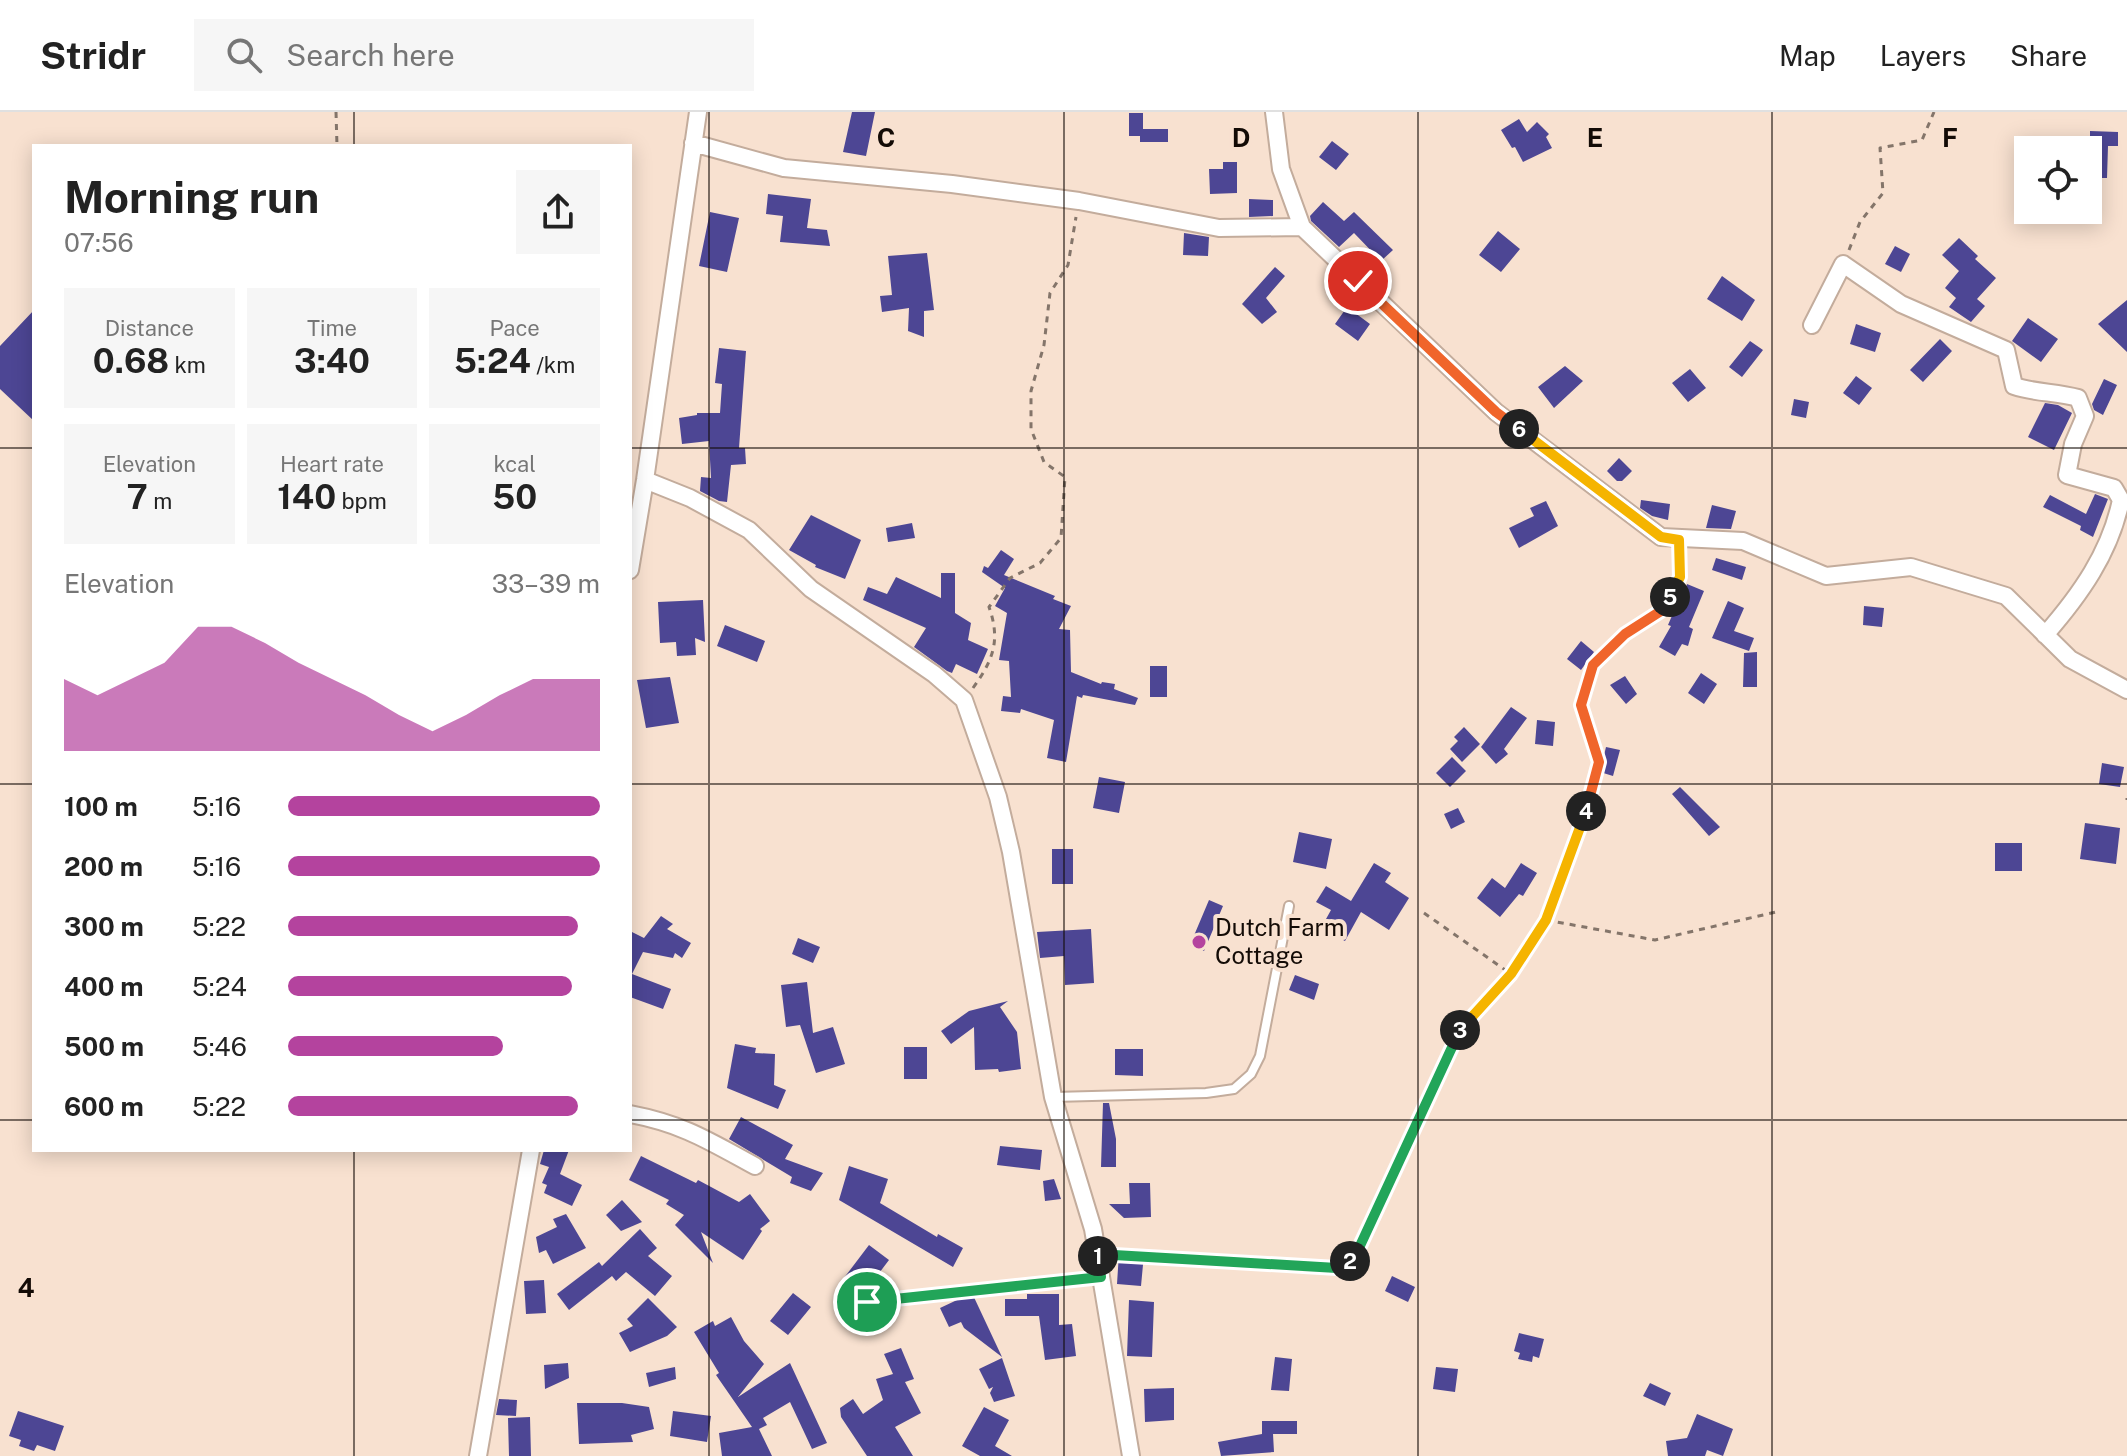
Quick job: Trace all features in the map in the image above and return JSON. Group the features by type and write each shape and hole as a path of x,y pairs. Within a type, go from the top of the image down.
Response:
{"street":[{"path":"632,558 698,112"},
{"path":"1274,112 1281,169 1302,227 1496,412 1661,537 1743,541 1826,576 1911,567 2006,596 2070,659 2127,690"},
{"path":"693,143 784,168 952,184 1079,201 1219,228 1302,227"},
{"path":"1812,325 1843,264 1901,304 2006,350 2014,386 2078,398 2085,416 2073,444 2067,475 2114,488 2121,500 2116,522 2093,572 2065,613 2045,635"},
{"path":"645,480 690,498 749,530 811,589 934,674 964,700 998,797 1011,852 1053,1097 1093,1229 1131,1456"},
{"path":"632,1114 692,1131 755,1166"},
{"path":"478,1456 531,1152"}],"lane":[{"path":"1053,1097 1206,1093 1234,1089 1251,1074 1260,1056 1289,906"}],"path":[{"path":"336,112 337,144"},
{"path":"1843,264 1860,222 1883,193 1880,148 1922,140 1934,112"},
{"path":"964,700 991,663 996,626 989,607 1010,578 1040,563 1061,538 1065,477 1044,462 1031,429 1031,391 1044,345 1050,293 1068,265 1079,201"},
{"path":"1097,1254 1337,1268 1349,1262 1359,1248 1463,1024 1511,974 1546,920 1580,831 1599,762 1581,705 1593,665 1625,634 1664,609 1680,577 1679,540"},
{"path":"1546,920 1655,940 1776,912"},
{"path":"1424,913 1511,974"},
{"path":"867,1302 1101,1277"}],"building":[{"path":"852,112 875,112 866,156 843,152"},
{"path":"1129,113 1143,113 1143,129 1168,129 1168,142 1140,142 1140,136 1129,136"},
{"path":"1519,119 1527,132 1537,122 1549,134 1546,137 1552,148 1523,162 1501,130"},
{"path":"2090,131 2118,132 2118,146 2108,146 2107,178 2102,178 2102,136 2090,136"},
{"path":"1332,141 1349,154 1336,170 1319,157"},
{"path":"1223,162 1237,162 1237,193 1210,194 1209,169 1223,169"},
{"path":"768,194 811,199 807,228 827,230 830,246 780,242 783,216 766,214"},
{"path":"1249,199 1273,200 1273,216 1249,217"},
{"path":"1323,202 1344,221 1354,212 1393,250 1381,261 1354,233 1339,247 1311,221 1310,216"},
{"path":"710,212 739,218 727,272 699,266"},
{"path":"1498,231 1520,249 1501,272 1479,255"},
{"path":"1184,233 1209,237 1208,256 1183,255"},
{"path":"1959,238 1978,256 1975,259 1996,278 1977,299 1985,306 1971,322 1949,307 1956,298 1945,288 1959,271 1942,255"},
{"path":"1895,246 1910,254 1901,272 1885,264"},
{"path":"927,253 934,310 924,311 924,337 908,331 909,308 882,312 880,296 892,295 888,256"},
{"path":"1275,267 1285,276 1266,298 1277,312 1262,324 1242,304"},
{"path":"1722,276 1755,300 1742,321 1707,299"},
{"path":"2127,300 2127,352 2098,324"},
{"path":"1347,307 1370,324 1358,341 1335,324"},
{"path":"32,312 32,419 0,389 0,346"},
{"path":"2028,318 2058,339 2041,362 2012,341"},
{"path":"1856,324 1881,333 1875,352 1850,344"},
{"path":"1940,339 1952,351 1923,382 1910,370"},
{"path":"1750,341 1763,350 1742,377 1729,367"},
{"path":"719,348 746,351 739,448 745,448 746,464 731,465 727,502 700,491 701,477 711,478 709,441 682,444 679,418 697,413 720,413 722,384 715,383"},
{"path":"1565,366 1583,381 1554,408 1538,387"},
{"path":"1690,369 1706,388 1688,402 1672,383"},
{"path":"1856,376 1872,388 1859,405 1843,393"},
{"path":"2104,379 2117,385 2103,415 2094,410 2092,404"},
{"path":"1794,399 1809,402 1806,418 1791,415"},
{"path":"2045,403 2058,405 2072,413 2054,450 2028,437"},
{"path":"1619,458 1632,471 1622,481 1617,481 1607,471"},
{"path":"2095,494 2108,499 2093,537 2080,530 2081,526 2043,507 2050,495 2086,514"},
{"path":"1641,500 1670,504 1668,520 1652,516 1640,508"},
{"path":"1546,501 1558,526 1519,548 1509,528 1534,516 1530,508"},
{"path":"1712,505 1736,511 1731,529 1706,528"},
{"path":"811,515 861,540 845,579 815,567 789,550"},
{"path":"912,523 915,538 888,542 886,528"},
{"path":"1001,550 1014,559 1004,575 1071,606 1059,629 1070,630 1071,672 1101,684 1115,684 1114,689 1138,698 1135,705 1077,696 1066,762 1047,758 1054,720 1021,709 1020,713 1001,711 1003,696 1011,697 1009,661 999,660 1007,613 995,606 1005,588 982,572 984,566 988,568"},
{"path":"1716,558 1746,567 1742,580 1712,570"},
{"path":"941,573 955,573 955,613 971,623 968,640 988,649 977,674 956,664 952,673 947,671 914,647 926,628 863,600 868,587 887,594 896,577 941,598"},
{"path":"1687,584 1704,591 1689,627 1693,629 1688,646 1682,644 1675,656 1659,647 1671,626 1668,625 1674,611 1679,614"},
{"path":"703,600 705,642 695,638 696,655 677,656 676,642 660,643 658,602"},
{"path":"1728,601 1744,608 1734,631 1754,638 1749,651 1712,638"},
{"path":"1864,606 1884,608 1882,627 1863,625"},
{"path":"725,625 765,641 757,662 717,646"},
{"path":"1581,641 1594,652 1581,670 1567,659"},
{"path":"1757,652 1757,687 1743,687 1744,653"},
{"path":"1150,666 1167,666 1167,697 1150,697"},
{"path":"1701,673 1717,684 1704,704 1688,693"},
{"path":"1625,676 1637,694 1626,704 1610,685"},
{"path":"670,677 679,723 646,728 637,680"},
{"path":"1511,707 1527,718 1504,749 1508,754 1496,764 1481,747"},
{"path":"1537,720 1555,722 1553,746 1535,744"},
{"path":"1464,727 1480,744 1462,762 1450,749 1458,741 1454,737"},
{"path":"1606,747 1620,750 1613,776 1600,772"},
{"path":"1452,757 1466,771 1450,787 1436,773"},
{"path":"2102,763 2124,767 2120,787 2099,784"},
{"path":"1099,777 1125,782 1119,813 1093,808"},
{"path":"1680,787 1720,827 1709,836 1672,794"},
{"path":"1458,808 1465,822 1451,829 1444,814"},
{"path":"2085,823 2120,828 2116,864 2080,859"},
{"path":"1299,832 1332,839 1326,869 1293,862"},
{"path":"1995,843 2022,843 2022,871 1995,871"},
{"path":"1052,849 1073,849 1073,884 1052,884"},
{"path":"1374,863 1391,873 1385,882 1409,898 1389,930 1361,912 1345,941 1321,928 1331,910 1316,902 1326,886 1351,901"},
{"path":"1521,863 1537,873 1523,896 1519,894 1500,917 1477,898 1492,878 1505,888"},
{"path":"1209,900 1223,906 1204,951 1190,945"},
{"path":"661,916 673,924 667,929 691,943 682,958 675,953 673,958 643,952 632,974 632,932 644,938"},
{"path":"1091,929 1094,983 1065,985 1064,956 1040,958 1037,932"},
{"path":"798,938 820,947 813,963 792,954"},
{"path":"632,974 671,989 663,1009 632,998"},
{"path":"1295,975 1319,984 1314,1000 1289,990"},
{"path":"807,982 813,1033 833,1027 845,1064 816,1073 800,1025 786,1027 781,985"},
{"path":"1008,1001 1000,1007 1017,1032 1021,1069 999,1072 998,1069 975,1070 974,1027 951,1044 941,1031 969,1011"},
{"path":"735,1044 756,1048 755,1053 775,1054 774,1085 786,1090 778,1109 727,1088"},
{"path":"904,1047 927,1047 927,1079 904,1079"},
{"path":"1115,1049 1143,1049 1143,1076 1115,1075"},
{"path":"1103,1103 1109,1103 1116,1139 1116,1167 1101,1167"},
{"path":"741,1117 793,1145 785,1159 823,1173 811,1191 790,1183 792,1177 729,1139"},
{"path":"1000,1146 1042,1150 1040,1170 997,1165"},
{"path":"543,1152 568,1152 560,1174 582,1185 572,1206 544,1193 547,1185 542,1183 549,1167 540,1164"},
{"path":"641,1156 696,1183 698,1180 739,1202 750,1194 770,1221 760,1229 762,1231 743,1260 701,1232 713,1263 675,1225 684,1215 666,1204 669,1200 629,1180"},
{"path":"849,1166 888,1179 880,1203 937,1237 938,1234 963,1248 953,1267 839,1200"},
{"path":"1054,1179 1061,1199 1045,1201 1043,1181"},
{"path":"1129,1183 1150,1183 1151,1217 1124,1218 1109,1204 1130,1204"},
{"path":"622,1200 642,1222 621,1231 606,1215"},
{"path":"566,1214 586,1248 553,1264 546,1250 539,1253 536,1237 557,1227 553,1219"},
{"path":"640,1229 657,1248 648,1256 672,1276 655,1296 626,1272 616,1281 612,1276 569,1310 557,1294 599,1262 602,1266"},
{"path":"869,1245 889,1260 864,1293 844,1278"},
{"path":"1119,1253 1144,1254 1141,1286 1117,1284"},
{"path":"1392,1276 1415,1287 1408,1302 1385,1291"},
{"path":"544,1280 546,1313 526,1314 524,1281"},
{"path":"793,1293 811,1307 788,1335 770,1321"},
{"path":"972,1293 1002,1357 964,1328 961,1322 949,1327 940,1308"},
{"path":"1027,1294 1059,1294 1059,1325 1072,1324 1076,1356 1045,1360 1039,1316 1005,1316 1005,1299 1027,1299"},
{"path":"648,1298 677,1327 667,1336 630,1352 619,1333 633,1326 627,1319"},
{"path":"1129,1300 1154,1302 1152,1357 1127,1356"},
{"path":"731,1317 744,1341 764,1364 738,1397 790,1363 827,1443 812,1449 790,1402 763,1418 767,1425 759,1429 772,1456 722,1456 719,1433 752,1427 716,1375 719,1373 694,1332 713,1321 715,1326"},
{"path":"1519,1333 1544,1339 1539,1358 1533,1356 1532,1362 1518,1359 1520,1353 1514,1351"},
{"path":"901,1348 914,1379 905,1382 921,1413 895,1427 913,1456 867,1456 841,1417 840,1408 853,1399 863,1414 883,1400 876,1379 893,1374 884,1354"},
{"path":"1275,1357 1292,1359 1289,1391 1271,1390"},
{"path":"1002,1358 1015,1396 994,1402 990,1393 993,1387 989,1389 979,1369"},
{"path":"568,1363 569,1378 545,1389 544,1365"},
{"path":"675,1367 676,1379 649,1387 646,1373"},
{"path":"1436,1367 1458,1369 1455,1392 1433,1389"},
{"path":"1650,1383 1671,1393 1665,1406 1643,1396"},
{"path":"1174,1388 1174,1420 1145,1422 1144,1389"},
{"path":"499,1399 517,1400 516,1416 496,1415"},
{"path":"577,1403 622,1403 649,1407 654,1429 631,1435 633,1442 579,1444"},
{"path":"984,1407 1009,1420 995,1446 1012,1456 980,1456 962,1446"},
{"path":"18,1411 64,1426 55,1451 37,1445 34,1451 19,1446 21,1440 9,1436"},
{"path":"673,1411 711,1416 707,1442 670,1436"},
{"path":"1697,1414 1733,1429 1723,1456 1707,1450 1705,1456 1668,1456 1666,1441 1687,1438"},
{"path":"530,1417 531,1456 509,1456 508,1418"},
{"path":"1262,1421 1297,1421 1297,1434 1273,1434 1274,1452 1221,1456 1218,1442 1262,1434"}],"place":[{"name":"Dutch Farm Cottage","path":"1199,942"}],"route":[{"path":"867,1302 1101,1277 1097,1254 1337,1268 1349,1262 1359,1248 1463,1024 1511,974 1546,920 1580,831 1599,762 1581,705 1593,665 1625,634 1664,609 1680,577 1679,540 1661,537 1496,412 1358,281"}]}
